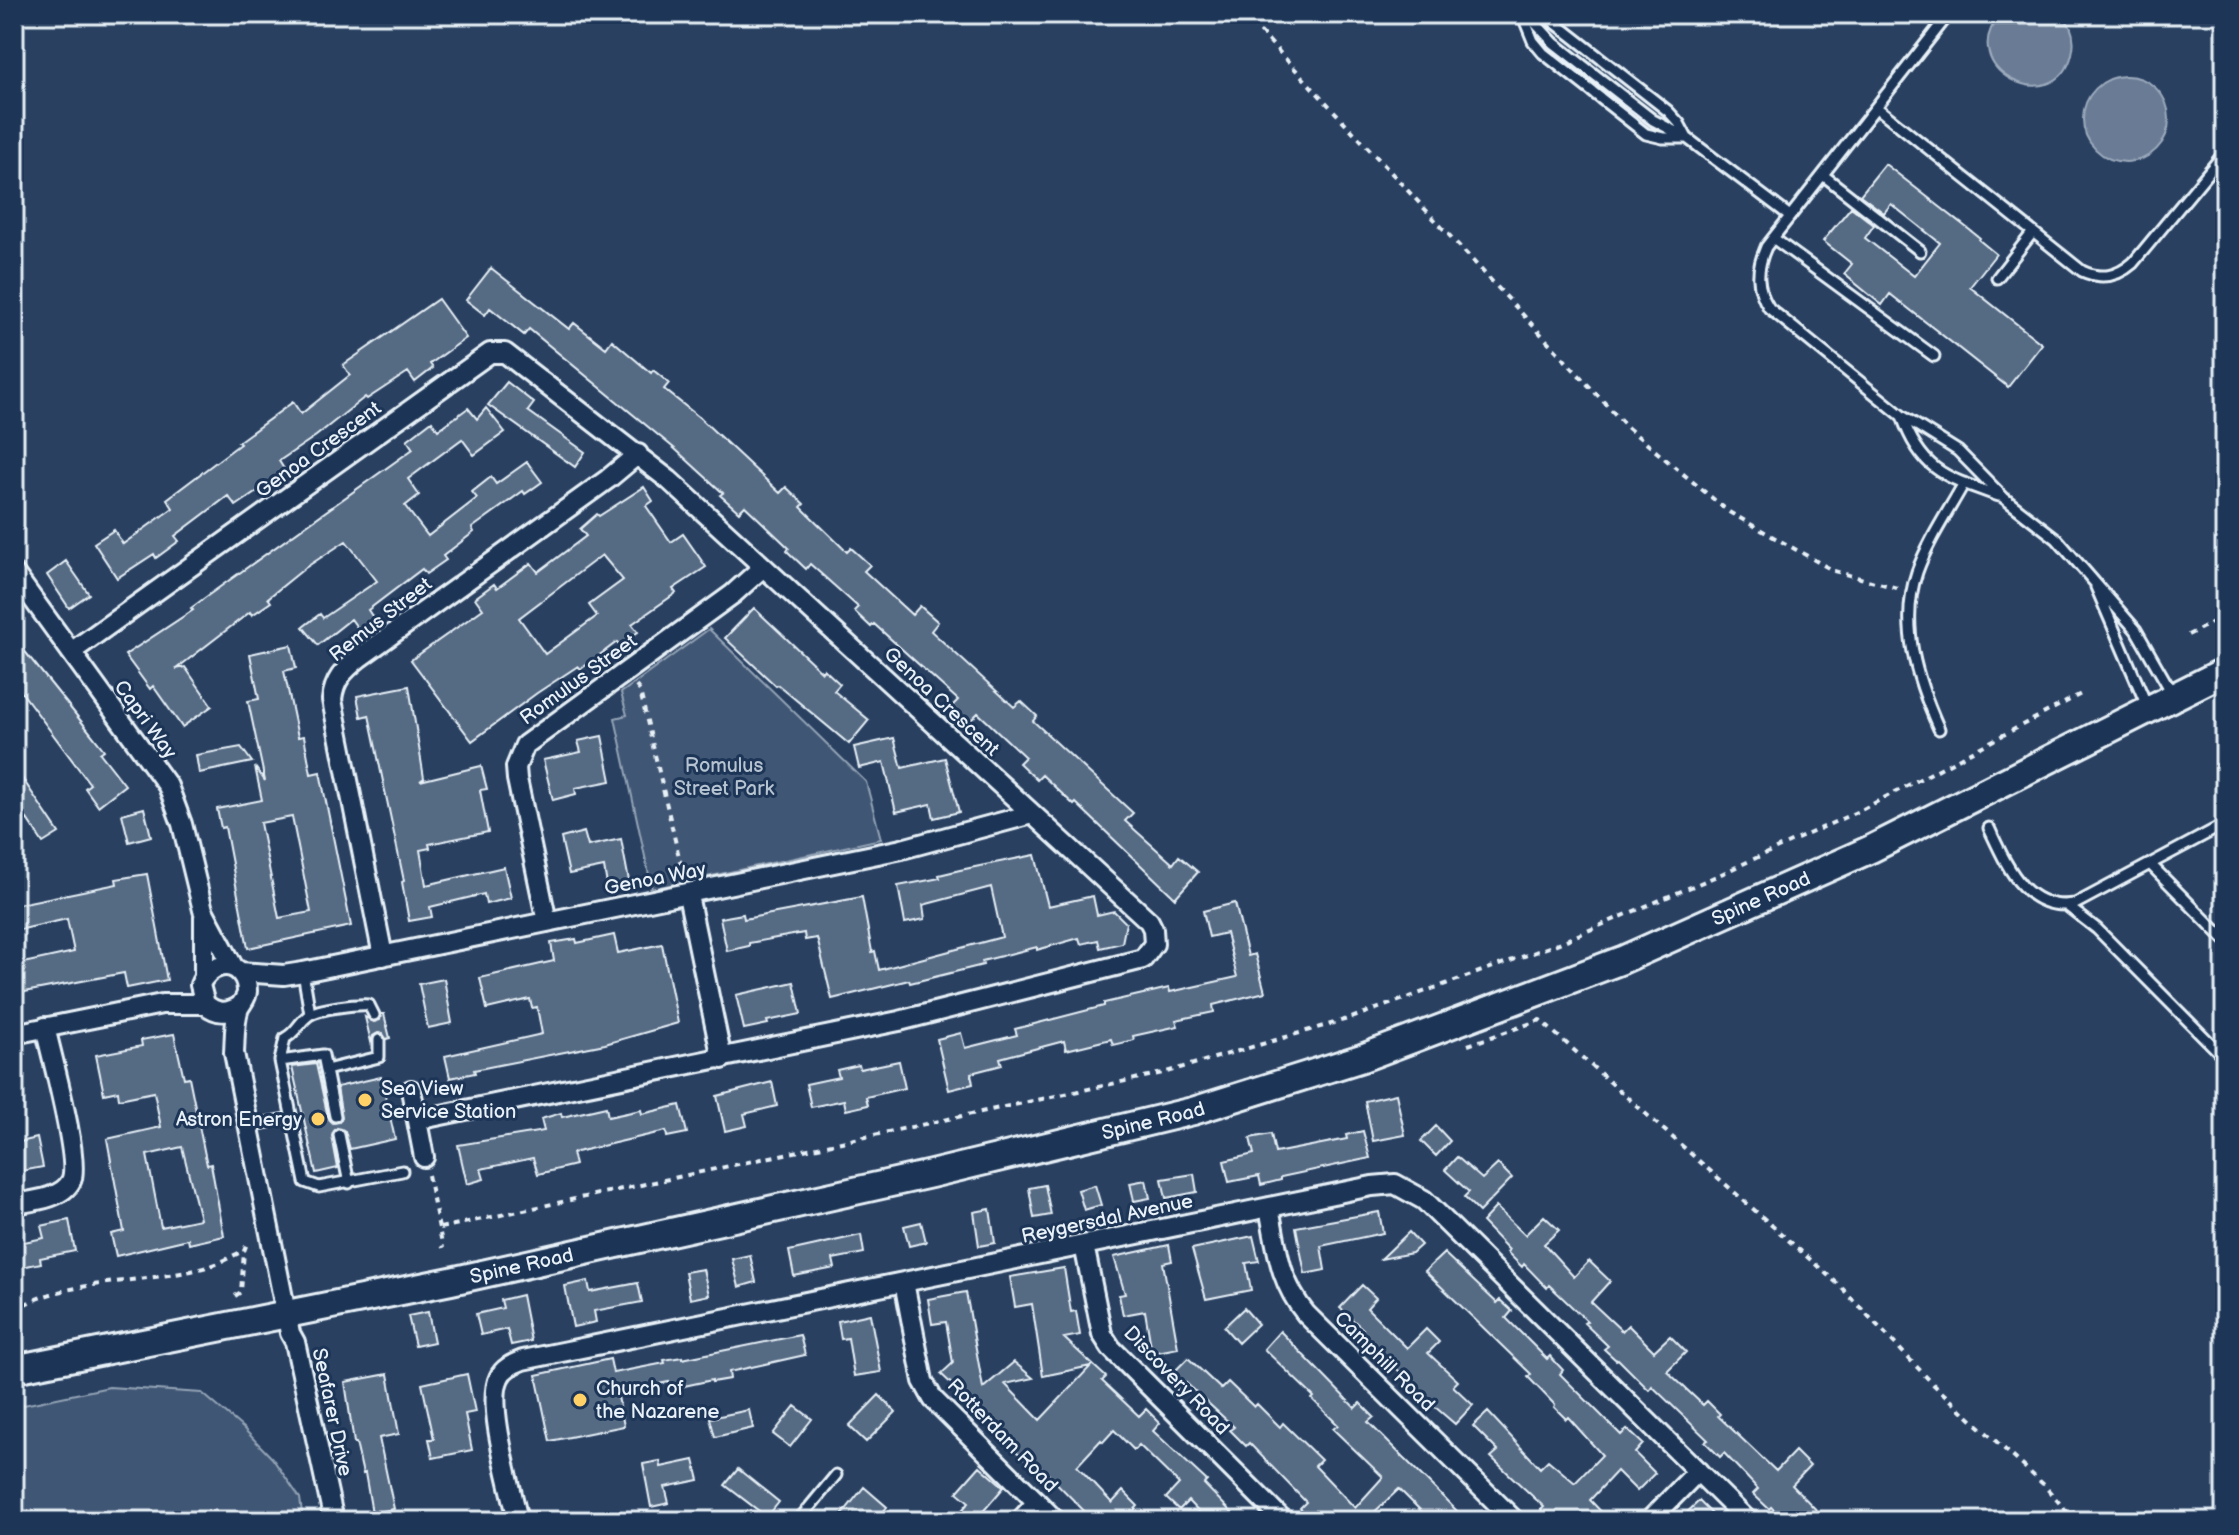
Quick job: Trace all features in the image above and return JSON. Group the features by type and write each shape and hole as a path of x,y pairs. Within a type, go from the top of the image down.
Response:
{"main road":[{"name":"Spine Road","path":"14,1369 451,1281 931,1174 1193,1111 1362,1058 1622,960 1871,849 2225,671"}],"street":[{"name":"Genoa Crescent","path":"71,652 490,353 505,353 638,454 1149,921 1153,929 1154,944 1143,959 899,1021 417,1120"},
{"name":"Remus Street","path":"383,956 332,700 334,686 342,672 359,658 608,479 638,454"},
{"name":"Romulus Street","path":"547,922 517,779 519,756 525,745 733,594 763,567"},
{"name":"Capri Way","path":"14,573 168,786 182,824 203,910 202,981"},
{"name":"Genoa Way","path":"237,970 284,975 303,972 902,849 1032,814"},
{"path":"688,895 722,1059"},
{"name":"Capri Way","path":"203,910 237,970"},
{"path":"14,1034 162,1004 185,995 215,967 237,970 247,984 234,1053"},
{"name":"Genoa Way","path":"243,1002 284,975"},
{"path":"202,981 208,1007 234,1053 286,1314"},
{"path":"162,1004 208,1007 226,1013 243,1002"},
{"path":"14,1204 57,1193 66,1188 73,1173 72,1147 45,1027"},
{"path":"411,1090 424,1157"},
{"name":"Reygersdal Avenue","path":"518,1521 493,1401 499,1375 523,1360 1395,1184 1411,1190 1424,1200 1748,1521"},
{"name":"Camphill Road","path":"1269,1207 1283,1278 1291,1296 1515,1521"},
{"name":"Discovery Road","path":"1084,1245 1102,1334 1111,1348 1284,1521"},
{"name":"Rotterdam Road","path":"904,1282 923,1381 933,1399 1056,1521"},
{"name":"Seafarer Drive","path":"286,1314 334,1521"},
{"path":"1649,1521 1698,1471"},
{"path":"1020,1521 1037,1502"}],"lane":[{"path":"1525,14 1554,43 1628,101 1653,120 1687,138 1790,216"},
{"path":"1525,14 1533,41 1543,53 1646,134 1687,138"},
{"path":"1544,14 1668,111 1687,138"},
{"path":"1949,14 1766,247 1758,269 1760,289 1769,308 1902,416 1958,451 2004,498 2057,539 2136,630 2173,696"},
{"path":"1876,107 2082,271 2100,276 2118,274 2133,263 2225,152"},
{"path":"1823,175 1920,251"},
{"path":"1997,278 2033,232"},
{"path":"1773,238 1934,356"},
{"path":"1902,416 1908,434 1931,466 1941,474 2004,498"},
{"path":"1939,729 1927,702 1909,635 1908,609 1917,572 1964,483"},
{"path":"2092,577 2149,709"},
{"path":"1989,828 2007,866 2025,891 2047,903 2066,905 2075,904 2225,824"},
{"path":"2150,864 2225,940"},
{"path":"2066,905 2097,929 2225,1058"},
{"path":"303,972 310,1014"},
{"path":"374,1015 369,1005 358,1004 310,1014 291,1036 285,1038 280,1061 305,1182 319,1187 402,1171"},
{"path":"326,1070 379,1057 379,1040"},
{"path":"280,1061 320,1053 335,1116"},
{"path":"248,1126 291,1118"},
{"path":"339,1135 349,1183"},
{"path":"798,1521 836,1475"}],"path":[{"path":"1244,14 1628,428 1729,512 1834,571 1912,593"},
{"path":"2188,635 2225,616"},
{"path":"623,672 640,691 688,895"},
{"path":"440,1228 1163,1073 1351,1018 1552,946 1719,875 1863,809 2081,694"},
{"path":"1468,1045 1540,1020 1839,1285 1934,1385 2043,1484 2075,1521"},
{"path":"424,1157 443,1248"},
{"path":"235,1296 241,1292 244,1251 248,1241"},
{"path":"14,1311 30,1301 61,1292 211,1266 244,1251"}],"green space":[{"name":"Romulus Street Park","path":"709,629 866,782 881,839 652,889 615,718 627,715 621,693"},
{"path":"109,1387 202,1393 272,1458 300,1498 303,1521 14,1521 14,1407"}],"shaded area":[{"path":"2001,14 2061,14 2070,28 2074,43 2062,74 2047,84 2029,85 2012,80 1997,68 1989,53 1989,34"},
{"path":"2126,76 2150,83 2162,95 2169,119 2162,143 2150,155 2126,162 2102,155 2090,143 2083,119 2090,95 2102,83"}],"building":[{"path":"1885,164 1996,254 1970,287 2042,344 2008,387 1890,294 1882,305 1844,274 1852,264 1823,241 1851,207 1874,225 1865,238 1914,276 1940,243 1891,204 1884,213 1860,195"},
{"path":"491,268 569,329 574,323 606,348 612,340 651,373 653,370 669,383 664,389 700,418 780,493 786,487 804,504 801,507 847,552 851,548 870,565 864,571 912,615 920,606 938,622 931,631 1014,707 1021,701 1037,716 1033,721 1133,813 1125,821 1173,864 1179,856 1198,872 1175,898 1076,803 1074,805 1042,775 1037,780 1019,763 1025,757 978,713 969,722 952,706 958,700 874,624 871,627 854,611 858,607 810,564 806,569 745,506 739,512 675,449 529,329 524,335 490,308 485,315 466,300"},
{"path":"438,299 466,338 430,364 433,368 415,382 408,372 367,399 365,397 279,461 286,472 236,506 228,496 175,536 179,541 156,558 154,554 117,578 94,543 114,530 123,544 173,508 167,499 240,444 238,442 293,402 301,414 350,375 343,365"},
{"path":"507,382 534,403 528,411 585,452 575,467 488,405"},
{"path":"468,408 477,419 486,408 505,432 474,455 462,439 408,479 419,495 405,506 428,536 477,498 472,492 491,477 496,484 527,462 542,482 525,494 523,491 472,528 474,532 443,556 446,560 426,574 422,569 368,610 374,619 359,630 351,619 318,645 303,627 320,614 323,618 377,581 346,541 305,568 268,598 271,602 252,615 250,612 176,669 185,667 212,706 182,727 153,686 150,689 125,655 193,610 191,608 210,594 413,449 407,440 432,421 438,430"},
{"path":"644,487 653,501 646,506 671,542 683,534 706,567 673,589 676,593 632,624 638,632 619,645 617,642 581,669 578,666 472,741 411,660 483,609 475,598 494,584 497,588 531,563 538,572 586,536 580,529 597,514 599,516","holes":["602,555 623,580 589,605 597,616 545,654 519,618"]},
{"path":"66,561 89,594 69,608 47,575"},
{"path":"754,608 822,672 824,669 840,684 834,691 869,720 849,744 776,686 725,638"},
{"path":"14,638 104,750 100,753 125,785 98,806 85,788 90,784 14,682"},
{"path":"291,645 296,668 284,671 298,737 304,736 311,774 320,772 351,926 248,948 225,827 221,828 217,809 262,800 255,767 265,781 248,701 259,699 250,654","holes":["292,817 311,912 279,918 260,823"]},
{"path":"409,686 424,778 420,781 481,766 487,789 480,790 488,832 429,844 430,848 420,850 426,885 504,867 511,898 486,904 484,894 430,907 432,917 409,921 404,881 369,715 361,717 357,696"},
{"path":"602,736 611,781 575,788 576,794 553,800 543,760 581,752 578,741"},
{"path":"894,738 902,768 945,758 959,812 934,818 931,804 896,812 884,762 859,768 854,747"},
{"path":"241,747 252,762 199,773 196,755"},
{"path":"14,766 59,833 43,843 27,819 14,828"},
{"path":"144,808 151,836 129,842 122,814"},
{"path":"584,832 588,846 621,839 629,881 607,885 604,867 569,874 561,838"},
{"path":"1035,855 1048,906 1093,896 1097,915 1114,911 1126,923 1122,943 1100,948 1098,940 1081,944 1079,938 982,961 983,965 832,999 817,938 805,940 804,933 749,943 749,946 727,951 720,918 743,914 744,919 862,897 872,952 875,951 879,970 1002,937 991,887 923,905 925,919 905,923 898,886"},
{"path":"147,874 167,980 127,988 124,973 14,994 14,965 74,952 67,919 14,931 14,905 117,884 116,879"},
{"path":"1235,903 1248,956 1255,954 1265,992 1213,1005 1214,1012 1176,1020 1178,1026 1133,1036 1134,1040 1113,1045 1111,1039 1066,1050 1064,1041 1000,1058 1002,1065 971,1073 973,1084 949,1090 937,1039 961,1033 965,1048 1017,1035 1015,1029 1104,1006 1104,1003 1237,977 1226,933 1209,937 1203,911"},
{"path":"614,935 618,953 662,944 678,1023 605,1044 474,1070 475,1073 450,1078 445,1056 542,1034 537,1007 532,1008 530,999 487,1009 480,978 554,961 551,943 576,939 577,943"},
{"path":"444,979 452,1023 428,1028 419,984"},
{"path":"794,982 801,1014 744,1029 736,995"},
{"path":"381,1014 384,1014 390,1038 386,1039 378,1033 371,1042 365,1017 374,1022 380,1020"},
{"path":"174,1034 184,1078 189,1077 207,1165 211,1164 224,1236 189,1244 188,1239 116,1256 111,1234 124,1231 107,1139 161,1127 154,1092 119,1099 118,1091 104,1094 96,1055 142,1046 141,1040","holes":["182,1147 200,1219 161,1227 147,1155"]},
{"path":"899,1061 905,1088 866,1097 868,1105 846,1110 844,1100 811,1107 806,1084 839,1077 837,1070"},
{"path":"316,1064 328,1117 333,1123 342,1118 337,1087 381,1077 395,1139 350,1149 345,1131 337,1128 332,1136 338,1168 316,1173 292,1067"},
{"path":"772,1082 777,1106 744,1114 747,1126 725,1131 717,1096"},
{"path":"1396,1094 1405,1135 1373,1141 1365,1101"},
{"path":"680,1105 687,1133 667,1137 666,1131 572,1153 575,1165 538,1174 533,1158 481,1169 484,1179 467,1184 458,1145 544,1131 541,1119 561,1113 562,1117 606,1107 608,1117 641,1110 642,1114"},
{"path":"1436,1126 1450,1141 1436,1156 1421,1141"},
{"path":"1363,1131 1370,1158 1281,1177 1281,1180 1261,1185 1259,1176 1229,1182 1224,1161 1254,1154 1250,1138 1271,1134 1275,1153 1347,1139 1346,1135"},
{"path":"37,1138 43,1167 21,1171 16,1143"},
{"path":"1457,1157 1482,1179 1498,1164 1512,1178 1479,1212 1464,1197 1469,1192 1445,1170"},
{"path":"1194,1174 1197,1192 1166,1198 1162,1179"},
{"path":"1146,1180 1150,1198 1134,1201 1130,1183"},
{"path":"1045,1185 1051,1215 1034,1218 1029,1188"},
{"path":"1095,1185 1101,1205 1084,1210 1078,1190"},
{"path":"1496,1207 1525,1235 1544,1216 1559,1230 1544,1244 1574,1277 1589,1261 1610,1281 1591,1302 1622,1331 1628,1325 1654,1351 1670,1336 1686,1352 1667,1371 1703,1405 1707,1401 1720,1414 1718,1416 1776,1471 1795,1451 1810,1466 1792,1485 1827,1521 1785,1521 1753,1494 1758,1489 1724,1453 1720,1457 1705,1442 1708,1440 1652,1386 1649,1390 1604,1349 1608,1346 1584,1323 1587,1321 1549,1285 1547,1288 1524,1264 1522,1267 1507,1252 1509,1250 1482,1222"},
{"path":"990,1209 995,1243 979,1246 974,1212"},
{"path":"1379,1212 1383,1233 1321,1246 1325,1270 1305,1274 1296,1227"},
{"path":"69,1220 75,1251 40,1258 41,1263 17,1268 14,1244 44,1238 41,1226"},
{"path":"921,1222 926,1242 909,1246 904,1226"},
{"path":"1409,1232 1421,1245 1412,1253 1381,1259"},
{"path":"861,1235 864,1253 833,1259 835,1268 794,1276 789,1251"},
{"path":"1253,1236 1259,1261 1246,1263 1251,1290 1206,1299 1192,1249"},
{"path":"1169,1245 1172,1261 1163,1263 1178,1348 1152,1353 1145,1311 1123,1315 1119,1295 1125,1294 1114,1257"},
{"path":"1444,1253 1497,1303 1500,1300 1512,1311 1506,1318 1547,1359 1550,1356 1563,1370 1560,1374 1621,1435 1627,1429 1643,1444 1635,1453 1655,1473 1637,1491 1617,1471 1590,1500 1610,1521 1553,1521 1541,1510 1544,1507 1491,1457 1498,1451 1473,1426 1488,1412 1540,1468 1548,1460 1575,1483 1602,1455 1568,1417 1566,1419 1554,1407 1528,1377 1531,1374 1425,1271"},
{"path":"750,1255 756,1282 739,1287 732,1259"},
{"path":"1064,1268 1071,1312 1076,1311 1080,1335 1064,1338 1106,1377 1102,1381 1139,1416 1146,1409 1160,1423 1153,1431 1207,1481 1204,1484 1240,1521 1207,1521 1188,1501 1179,1510 1166,1498 1179,1484 1139,1445 1134,1450 1114,1430 1077,1466 1112,1503 1123,1491 1138,1506 1127,1518 1129,1521 1094,1521 1033,1459 1030,1463 1004,1441 990,1426 993,1423 941,1374 953,1363 946,1322 932,1324 928,1299 966,1292 983,1388 1014,1362 1033,1378 1005,1384 1040,1420 1091,1366 1043,1376 1032,1304 1015,1307 1010,1277"},
{"path":"703,1269 709,1295 690,1299 685,1272"},
{"path":"588,1281 590,1292 638,1283 642,1302 594,1311 596,1322 573,1327 565,1286"},
{"path":"1362,1285 1376,1298 1367,1308 1407,1348 1426,1329 1439,1342 1428,1353 1458,1381 1453,1386 1473,1405 1455,1424 1434,1406 1432,1408 1409,1385 1412,1383 1359,1334 1363,1329 1340,1308"},
{"path":"522,1295 531,1341 511,1345 507,1329 481,1335 476,1314 503,1308 501,1300"},
{"path":"1244,1308 1258,1324 1238,1343 1224,1327"},
{"path":"428,1312 434,1342 415,1346 408,1316"},
{"path":"870,1314 881,1372 854,1376 848,1338 841,1339 838,1321"},
{"path":"1280,1331 1355,1408 1360,1403 1374,1417 1368,1422 1467,1521 1437,1521 1428,1512 1425,1515 1399,1489 1367,1519 1369,1521 1312,1521 1300,1508 1306,1502 1249,1443 1246,1446 1230,1430 1234,1427 1186,1383 1178,1391 1166,1380 1188,1358 1221,1389 1228,1382 1280,1427 1283,1423 1321,1460 1315,1466 1355,1508 1383,1477 1333,1429 1338,1425 1312,1399 1314,1397 1264,1349"},
{"path":"800,1335 805,1355 729,1372 730,1379 670,1389 669,1382 617,1392 624,1426 550,1441 536,1375 610,1359 613,1373 665,1363 664,1360"},
{"path":"388,1374 399,1434 379,1438 394,1509 372,1513 365,1473 354,1443 345,1382"},
{"path":"467,1374 475,1412 465,1414 472,1450 433,1458 429,1439 434,1439 422,1384"},
{"path":"879,1395 896,1412 866,1442 849,1426"},
{"path":"795,1406 812,1419 790,1447 773,1434"},
{"path":"749,1410 753,1428 715,1437 710,1418"},
{"path":"694,1460 699,1480 665,1487 669,1503 651,1507 643,1464 660,1461 661,1467"},
{"path":"980,1466 1004,1487 975,1521 953,1521 969,1502 957,1492"},
{"path":"738,1469 779,1502 767,1517 725,1485"},
{"path":"864,1487 887,1507 876,1521 837,1521"},
{"path":"1699,1501 1719,1521 1678,1521"}],"place":[{"name":"Sea View Service Station","path":"365,1100"},
{"name":"Astron Energy","path":"318,1119"},
{"name":"Church of the Nazarene","path":"580,1400"}]}
